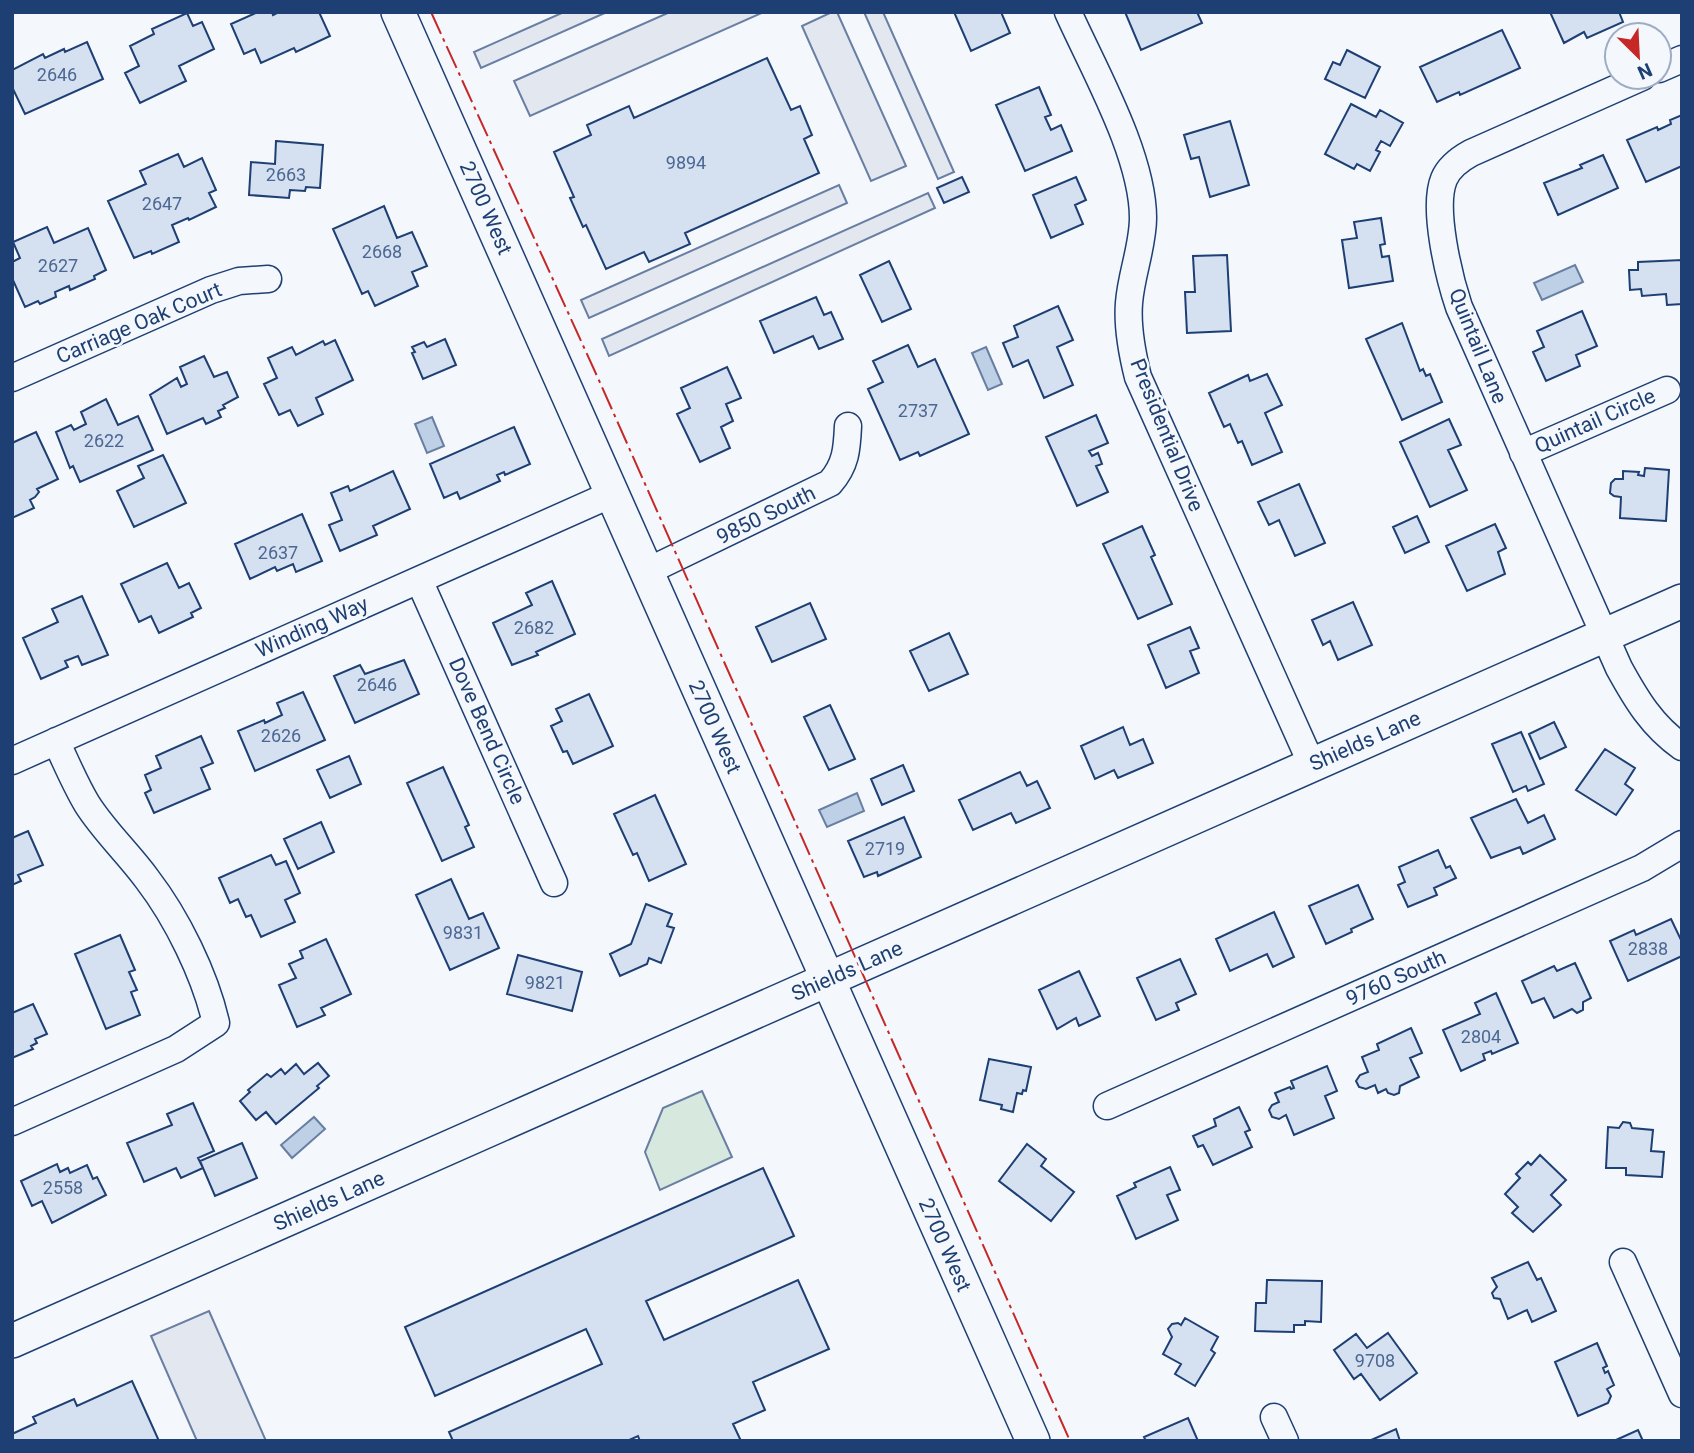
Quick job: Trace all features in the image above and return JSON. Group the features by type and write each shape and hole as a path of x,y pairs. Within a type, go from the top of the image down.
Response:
{"main road":[{"name":"2700 West","path":"398,12 1032,1441"},
{"name":"Shields Lane","path":"12,1341 1682,601"}],"street":[{"name":"Presidential Drive","path":"1068,12 1122,132 1140,190 1143,220 1129,315 1132,353 1138,377 1312,765"},
{"name":"Quintail Lane","path":"1610,91 1471,152 1457,161 1444,177 1440,215 1453,288 1467,326 1605,635 1638,703 1664,735 1682,747"},
{"name":"Carriage Oak Court","path":"12,378 211,290 239,281 268,279"},
{"name":"Quintail Circle","path":"1523,453 1667,390"},
{"name":"9850 South","path":"646,572 830,483 844,465 848,426"},
{"name":"Winding Way","path":"12,761 612,494"},
{"name":"Dove Bend Circle","path":"419,580 554,883"},
{"path":"12,1122 176,1049 216,1023 210,999 176,923 147,877 102,826 87,804 56,741"},
{"name":"9760 South","path":"1107,1106 1643,868 1682,844"},
{"path":"1623,1262 1682,1394"}],"shaded area":[{"path":"564,12 607,12 481,68 474,52"},
{"path":"670,12 764,12 530,116 514,81"},
{"path":"837,12 906,166 871,181 802,26"},
{"path":"864,12 883,12 954,172 938,179"},
{"path":"839,185 847,203 589,318 581,300"},
{"path":"928,193 935,208 609,356 602,339"},
{"path":"702,1091 732,1157 660,1190 645,1152 663,1108"},
{"path":"209,1311 266,1441 197,1441 151,1336"}],"water":[{"path":"1575,265 1583,282 1542,300 1534,283"},
{"path":"986,347 1002,384 988,390 972,353"},
{"path":"432,417 444,446 427,453 415,424"},
{"path":"857,793 864,811 827,827 819,810"},
{"path":"314,1117 325,1129 292,1158 281,1145"}],"building":[{"path":"258,12 272,12 273,15 279,12 319,12 330,36 296,52 294,48 261,63 255,49 244,54 231,24"},
{"path":"954,12 1001,12 1010,33 971,51"},
{"path":"1125,12 1197,12 1202,23 1141,50"},
{"path":"1550,12 1619,12 1623,21 1603,21 1603,31 1587,38 1584,32 1564,43"},
{"path":"187,13 193,26 202,22 214,49 179,66 186,81 140,103 125,73 139,66 130,46 154,34 152,29"},
{"path":"1502,30 1520,68 1460,95 1459,92 1437,102 1420,67"},
{"path":"87,42 103,79 25,114 12,87 12,70 43,54 45,58"},
{"path":"1347,50 1380,67 1365,98 1325,79 1333,62 1340,65"},
{"path":"767,58 791,110 800,106 812,135 804,139 819,173 685,233 690,244 649,262 644,252 606,269 570,198 574,197 554,152 591,135 587,125 629,106 634,118"},
{"path":"1039,87 1051,115 1045,117 1051,130 1061,125 1072,151 1025,171 996,105"},
{"path":"1351,104 1376,117 1380,110 1403,123 1390,146 1381,141 1376,150 1380,152 1370,171 1357,164 1354,169 1325,154"},
{"path":"1682,115 1682,166 1646,182 1627,140 1657,127 1658,130 1671,124 1670,120"},
{"path":"1230,121 1249,185 1210,197 1199,157 1191,159 1184,135"},
{"path":"276,141 323,145 320,188 290,190 289,198 249,195 251,162 275,164"},
{"path":"178,154 184,167 202,158 216,190 209,193 216,207 172,225 179,242 152,254 151,251 134,258 108,201 146,184 140,171"},
{"path":"1603,155 1618,188 1558,215 1544,183 1582,168 1580,165"},
{"path":"962,177 969,192 944,203 937,188"},
{"path":"1076,177 1086,200 1075,205 1083,224 1051,238 1033,195"},
{"path":"384,206 397,238 412,232 427,266 412,272 418,286 375,306 368,291 362,294 333,229"},
{"path":"1381,218 1385,244 1380,245 1382,257 1389,256 1393,281 1349,288 1342,240 1357,238 1354,222"},
{"path":"47,227 54,243 88,228 106,270 94,276 95,279 70,290 69,286 55,292 56,297 25,307 12,278 12,262 20,258 13,242"},
{"path":"1227,255 1231,331 1187,333 1185,292 1195,292 1193,256"},
{"path":"1682,260 1682,304 1667,305 1666,294 1642,296 1641,289 1630,290 1629,270 1638,270 1638,262"},
{"path":"889,261 911,309 882,322 860,275"},
{"path":"816,297 824,315 831,312 843,339 819,349 813,336 774,353 760,321"},
{"path":"1058,306 1073,340 1057,347 1073,385 1044,398 1028,360 1013,367 1003,343 1018,337 1014,326"},
{"path":"1582,311 1597,346 1576,355 1580,366 1546,381 1533,352 1544,347 1537,331"},
{"path":"1402,323 1420,371 1423,369 1426,376 1430,374 1442,402 1402,420 1366,339"},
{"path":"445,339 456,365 423,379 412,347 424,342 427,347"},
{"path":"335,340 353,380 316,398 323,414 298,426 290,410 279,415 264,384 277,378 268,358 292,347 296,355 323,341 325,345"},
{"path":"908,345 918,367 935,359 969,434 920,456 918,452 900,460 868,389 883,382 873,361"},
{"path":"204,356 214,377 227,372 238,397 223,405 225,408 218,411 221,417 206,424 203,418 167,434 150,395 177,378 181,387 187,384 180,367"},
{"path":"727,367 741,398 726,404 733,421 721,427 730,448 700,462 677,414 690,408 681,388"},
{"path":"1267,374 1282,405 1265,413 1282,452 1252,465 1242,441 1238,443 1230,424 1224,427 1209,393 1248,375 1250,381"},
{"path":"106,399 118,425 138,416 153,450 80,482 73,466 70,468 56,432 71,425 74,430 86,424 81,412"},
{"path":"1096,415 1108,443 1089,451 1092,456 1098,453 1102,464 1096,466 1108,492 1077,506 1046,437"},
{"path":"1449,419 1461,445 1448,450 1467,490 1430,507 1400,442"},
{"path":"514,427 530,464 505,475 504,472 497,475 500,481 460,499 457,492 444,498 430,464"},
{"path":"36,432 58,479 37,489 39,492 30,500 34,508 12,518 12,443"},
{"path":"163,455 186,503 134,527 117,491 144,478 138,466"},
{"path":"1645,468 1669,470 1666,521 1620,518 1621,497 1610,493 1611,483 1615,479 1623,479 1623,471 1639,472 1638,475 1644,476"},
{"path":"393,471 410,509 373,526 377,535 340,551 329,525 342,520 331,493 348,486 350,491"},
{"path":"1299,484 1325,543 1295,556 1279,520 1269,525 1258,502"},
{"path":"302,514 322,561 296,572 293,564 277,571 275,567 250,579 235,544"},
{"path":"1417,516 1429,542 1405,553 1393,527"},
{"path":"1495,524 1506,548 1498,552 1505,574 1467,591 1446,546"},
{"path":"1142,526 1155,555 1151,557 1172,604 1138,619 1103,544"},
{"path":"167,563 179,588 189,583 201,608 191,613 193,617 159,633 151,616 139,622 121,584"},
{"path":"552,581 575,634 536,652 538,655 512,665 493,623 532,605 526,593"},
{"path":"82,596 108,655 82,665 78,656 65,661 68,667 41,679 23,638 58,622 52,609"},
{"path":"1353,602 1372,645 1338,660 1330,641 1323,645 1312,620"},
{"path":"810,603 826,639 772,662 756,627"},
{"path":"1190,627 1199,648 1190,651 1199,673 1166,688 1148,645"},
{"path":"949,633 968,674 929,691 910,651"},
{"path":"404,660 419,694 355,723 334,676 360,665 365,674"},
{"path":"303,692 325,740 255,771 238,731 282,715 277,703"},
{"path":"589,694 613,746 573,764 567,751 563,752 551,726 562,721 556,709"},
{"path":"830,705 855,759 829,770 804,717"},
{"path":"1554,722 1566,747 1540,759 1529,734"},
{"path":"1123,727 1130,745 1143,739 1153,763 1118,778 1114,770 1095,779 1081,746"},
{"path":"1521,732 1544,784 1528,791 1526,786 1513,792 1492,744"},
{"path":"201,736 213,763 201,768 210,789 154,813 145,793 151,790 145,775 161,768 156,756"},
{"path":"1605,749 1635,768 1625,784 1633,790 1616,815 1576,790"},
{"path":"349,756 361,784 330,798 317,770"},
{"path":"903,765 914,791 882,805 871,779"},
{"path":"443,767 469,825 465,827 474,847 442,861 407,783"},
{"path":"1020,772 1027,786 1037,781 1050,808 1016,823 1011,813 973,830 959,800"},
{"path":"655,795 686,864 649,881 637,853 633,855 614,814"},
{"path":"1516,799 1528,823 1544,815 1555,839 1523,854 1520,847 1491,858 1471,818"},
{"path":"904,817 921,857 878,876 877,872 864,877 848,841"},
{"path":"321,822 334,852 298,869 284,839"},
{"path":"28,831 43,865 18,875 21,881 12,885 12,838"},
{"path":"1438,850 1446,868 1450,866 1456,878 1434,888 1437,895 1408,907 1398,885 1405,882 1399,867"},
{"path":"271,855 276,865 286,861 300,893 285,900 295,922 261,937 251,915 246,917 238,899 230,903 219,878"},
{"path":"451,879 469,919 483,913 499,948 450,970 416,895"},
{"path":"1358,885 1373,919 1326,944 1309,906"},
{"path":"646,904 672,914 667,926 674,928 661,963 649,958 647,964 620,976 610,954 631,944"},
{"path":"1274,912 1294,957 1273,967 1267,954 1230,971 1216,939"},
{"path":"1671,919 1682,942 1682,956 1628,981 1610,941 1634,930 1636,935"},
{"path":"120,935 135,970 129,972 137,990 131,992 140,1015 106,1029 75,954"},
{"path":"326,939 351,994 321,1008 325,1015 297,1027 279,985 296,978 289,964 303,958 300,951"},
{"path":"518,955 582,972 572,1011 507,994"},
{"path":"1180,959 1196,994 1176,1003 1179,1010 1156,1020 1137,978"},
{"path":"1575,963 1591,998 1583,1002 1583,1010 1577,1013 1572,1009 1554,1018 1544,998 1532,1003 1522,981 1554,966 1557,971"},
{"path":"1079,971 1100,1016 1079,1026 1076,1018 1057,1029 1039,990"},
{"path":"1496,993 1518,1043 1492,1054 1491,1051 1483,1054 1485,1060 1461,1071 1443,1030 1480,1014 1475,1003"},
{"path":"33,1004 47,1034 35,1039 37,1043 31,1046 33,1049 12,1058 12,1013"},
{"path":"1411,1028 1422,1053 1410,1058 1419,1077 1400,1086 1399,1093 1394,1095 1386,1089 1378,1093 1375,1085 1366,1089 1359,1087 1356,1081 1360,1075 1368,1072 1362,1057 1379,1050 1377,1044"},
{"path":"989,1059 1031,1067 1026,1091 1017,1093 1013,1112 1001,1109 1002,1105 980,1100"},
{"path":"318,1063 329,1076 317,1086 319,1088 276,1124 266,1112 256,1120 240,1101 250,1092 248,1090 267,1074 271,1077 281,1069 285,1074 296,1064 304,1074"},
{"path":"1327,1066 1337,1091 1325,1096 1334,1118 1294,1135 1286,1115 1279,1119 1272,1117 1269,1110 1279,1102 1275,1093 1294,1088 1291,1081"},
{"path":"193,1103 214,1151 198,1158 203,1168 181,1178 176,1168 144,1182 127,1143 172,1125 167,1114"},
{"path":"1239,1107 1250,1130 1245,1132 1252,1147 1213,1165 1203,1145 1198,1147 1193,1136 1216,1126 1214,1119"},
{"path":"1623,1122 1630,1123 1632,1128 1653,1130 1651,1151 1664,1152 1662,1177 1626,1175 1626,1168 1606,1168 1608,1127 1619,1128"},
{"path":"242,1143 257,1178 215,1196 200,1161"},
{"path":"1027,1144 1046,1159 1041,1166 1074,1192 1051,1221 999,1181"},
{"path":"1540,1155 1566,1180 1551,1195 1561,1205 1533,1232 1512,1213 1518,1207 1505,1194 1520,1178 1516,1174 1528,1162 1531,1165"},
{"path":"57,1164 60,1172 68,1168 70,1173 87,1165 93,1179 97,1177 106,1195 52,1223 42,1201 32,1206 21,1181"},
{"path":"1170,1167 1180,1190 1167,1195 1178,1220 1136,1239 1117,1196 1136,1187 1134,1183"},
{"path":"763,1168 794,1236 646,1301 664,1340 798,1280 829,1349 753,1382 765,1410 733,1424 741,1441 640,1441 638,1436 627,1441 453,1441 449,1432 602,1364 586,1329 435,1396 405,1327"},
{"path":"1528,1262 1537,1280 1541,1278 1556,1311 1532,1322 1527,1310 1508,1319 1500,1299 1494,1298 1492,1293 1497,1287 1492,1278"},
{"path":"1267,1280 1322,1281 1321,1322 1305,1321 1305,1325 1294,1325 1294,1332 1255,1331 1256,1303 1266,1303"},
{"path":"1185,1318 1218,1337 1211,1350 1215,1353 1195,1386 1175,1374 1181,1364 1163,1354 1172,1337 1168,1329 1172,1324 1181,1325"},
{"path":"1388,1333 1417,1373 1380,1400 1361,1374 1354,1379 1334,1350 1356,1334 1367,1348"},
{"path":"1597,1343 1607,1366 1603,1368 1605,1373 1608,1371 1614,1385 1607,1389 1611,1396 1608,1403 1578,1416 1555,1362"},
{"path":"132,1381 159,1441 12,1441 12,1434 36,1423 33,1417 74,1399 77,1406"},
{"path":"1188,1418 1198,1441 1146,1441 1144,1437"},
{"path":"1396,1429 1400,1441 1369,1441"},
{"path":"1638,1430 1643,1441 1616,1441 1616,1440"}],"power":[{"path":"431,12 602,387 1070,1441"}]}
